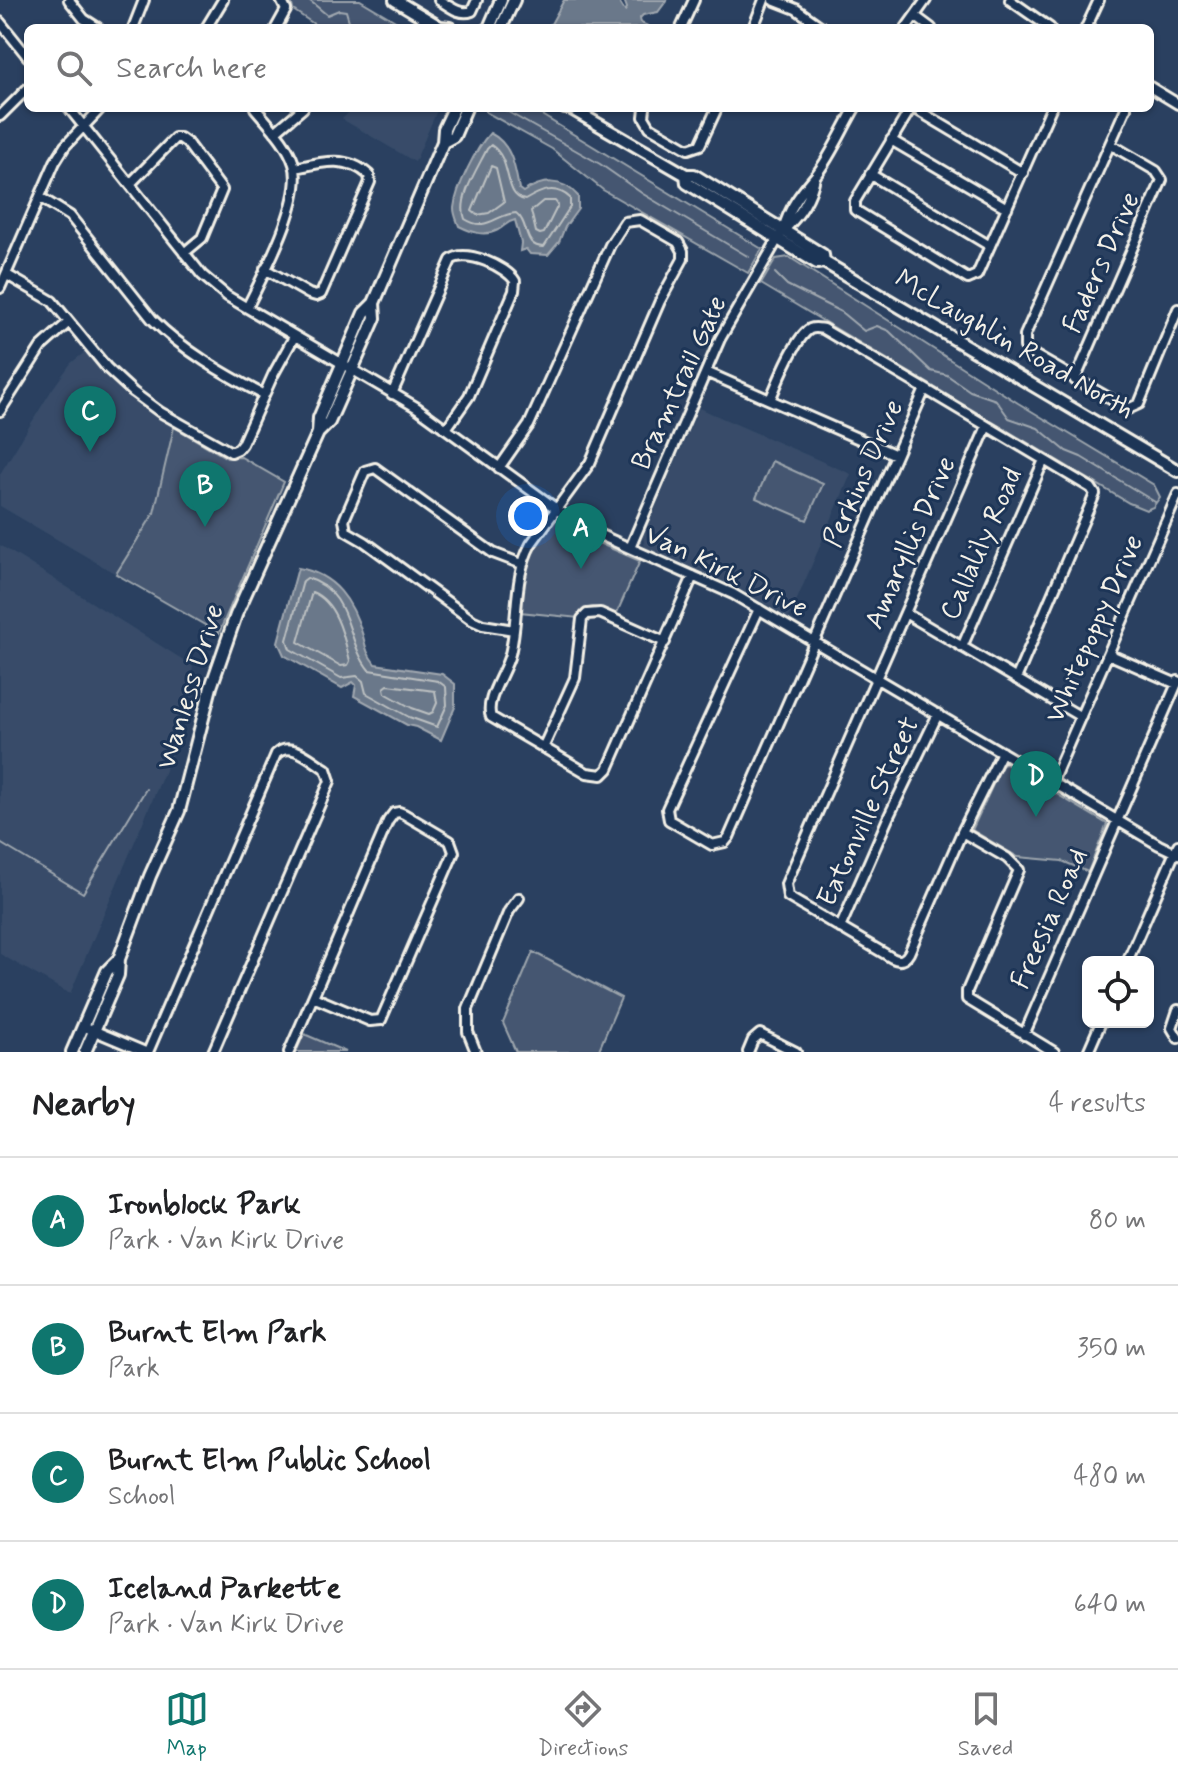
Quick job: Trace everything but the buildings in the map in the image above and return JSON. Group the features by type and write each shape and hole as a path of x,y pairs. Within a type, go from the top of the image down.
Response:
{"main road":[{"path":"395,0 434,24"},
{"path":"491,24 501,0"},
{"path":"503,24 514,0"},
{"name":"Wanless Drive","path":"85,1052 88,1029 107,971 119,959 179,811 211,687 236,615 318,433 329,422 346,368 375,318 374,303 443,142 444,129 452,112"},
{"name":"Wanless Drive","path":"443,142 454,136 464,112"},
{"name":"McLaughlin Road North","path":"575,112 686,175 687,183 780,234 817,263 824,262 1178,471"},
{"name":"Wanless Drive","path":"72,1052 88,1029"}],"street":[{"path":"69,0 92,24"},
{"path":"135,24 144,0"},
{"path":"208,24 223,0"},
{"path":"278,24 286,10 281,0"},
{"path":"439,0 460,13 467,13 472,11 477,0"},
{"path":"683,24 694,0"},
{"path":"755,24 764,0"},
{"path":"773,0 796,9 817,24"},
{"path":"909,24 926,0"},
{"path":"1010,0 1044,24"},
{"path":"1088,24 1099,0"},
{"path":"915,16 926,24"},
{"path":"0,23 24,52"},
{"path":"1154,89 1178,104"},
{"path":"0,116 24,92"},
{"name":"Van Kirk Drive","path":"72,112 211,285 446,429 580,526 733,594 1117,820 1177,850"},
{"path":"0,288 65,146 97,112"},
{"path":"247,308 295,197 295,168 289,152 258,112"},
{"path":"275,132 298,112"},
{"path":"645,112 650,127 688,149 700,145 715,112"},
{"name":"Bramtrail Gate","path":"630,548 726,327 780,234 794,220 813,190 815,177 853,112"},
{"path":"909,112 855,201 855,210 968,279 977,275 1048,112"},
{"path":"919,112 1023,173"},
{"path":"1124,112 1024,341 1029,352 1128,409 1139,404 1178,309"},
{"path":"130,184 172,141 178,138 184,140 222,190 202,238 184,253"},
{"path":"891,140 1007,208"},
{"name":"Faders Drive","path":"1075,380 1162,180 1156,171 1110,144"},
{"path":"265,269 309,294 321,294 370,182 367,172 344,161 295,168"},
{"path":"870,174 990,246"},
{"path":"41,198 70,216 167,333 198,357 264,395"},
{"path":"499,468 525,432 597,268 622,225 633,219 640,220 678,242 683,259 660,301 590,463 531,544 522,564 508,663 488,710 494,720 587,773 602,775 608,769 693,576"},
{"path":"392,394 454,257 468,255 507,272 515,281 514,291 469,396 446,429"},
{"path":"7,275 46,296 107,368 133,392 160,412 227,450 236,451 241,447 294,337"},
{"path":"0,411 41,347 69,322"},
{"name":"Perkins Drive","path":"759,609 667,809 669,820 712,845 725,842 729,837 925,389 823,329 816,328 805,333 770,400"},
{"path":"706,372 896,455"},
{"path":"925,389 1091,488 1095,497 1016,679"},
{"name":"Amaryllis Drive","path":"840,928 788,897 785,888 987,426"},
{"name":"Callalily Road","path":"962,647 1044,460"},
{"path":"514,630 472,620 348,533 343,522 363,474 375,468 493,553 522,564"},
{"name":"Whitepoppy Drive","path":"1052,782 1178,494"},
{"path":"543,748 575,678 582,619 587,614 600,613 665,642"},
{"path":"905,613 1081,717"},
{"path":"1108,654 1177,683"},
{"name":"Freesia Road","path":"1024,1035 1177,683"},
{"name":"Eatonville Street","path":"840,928 938,714"},
{"path":"88,1029 146,1052 276,754 280,749 291,748 326,769 330,781 213,1052"},
{"path":"840,928 895,960 904,959 1002,752"},
{"path":"289,1052 390,817 399,812 404,814 450,841 454,852 381,1020 373,1023 313,997"},
{"path":"962,832 1014,863 1019,870 967,991 967,999 1054,1052"},
{"path":"1130,956 1177,850"},
{"path":"476,1052 468,1032 468,1009 509,911 519,898"},
{"path":"1178,1010 1172,1028 1178,1038"},
{"path":"1088,1052 1098,1028"},
{"path":"748,1052 753,1040 760,1034 796,1052"}],"shaded area":[{"path":"291,0 360,0 400,24 314,24 293,10"},
{"path":"349,112 436,112 415,162 342,119"},
{"path":"486,112 537,112 762,249 748,273 603,190 552,149"},
{"path":"789,257 1018,403 1154,485 1160,497 1153,507 1146,510 1129,503 761,284 776,259"},
{"path":"85,352 124,393 174,427 154,513 116,574 0,506 0,474 51,391 71,363"},
{"path":"699,408 851,474 789,618 737,587 645,547 643,537"},
{"path":"174,427 227,458 241,457 284,482 219,633 116,574 154,513"},
{"path":"772,461 823,484 807,520 756,498"},
{"path":"556,520 587,538 640,561 616,615 595,608 586,609 579,618 520,612 527,561"},
{"path":"0,545 193,666 180,735 70,994 0,954"},
{"path":"1006,764 1107,824 1088,872 1062,861 1018,857 972,830 1002,765"},
{"path":"533,952 621,998 598,1052 516,1052 503,1023"},
{"path":"304,1034 346,1052 296,1052"}],"water":[{"path":"564,0 618,0 625,11 624,0 667,0 658,12 640,18 643,24 551,24"},
{"path":"490,133 508,150 519,189 523,192 551,182 565,186 578,196 578,209 548,255 530,254 526,249 520,251 515,220 488,233 473,232 459,226 454,208 458,190 473,158"},
{"path":"298,568 322,576 341,591 354,611 367,651 375,664 442,674 455,684 455,707 441,740 354,696 356,685 353,682 342,688 284,655 278,642"}],"waterway":[{"path":"309,0 327,15 339,10 346,11 350,24"},
{"path":"508,112 600,164 643,194 749,257"},
{"path":"775,273 787,285 841,312 864,331 877,326 889,331 931,371 947,375 970,391 996,400 1009,418 1038,428 1066,451 1155,502"},
{"path":"0,843 83,893 146,789"}],"place":[{"name":"Burnt Elm Public School","path":"90,452"},
{"name":"Burnt Elm Park","path":"205,527"},
{"name":"Ironblock Park","path":"581,569"},
{"name":"Iceland Parkette","path":"1036,817"}]}
